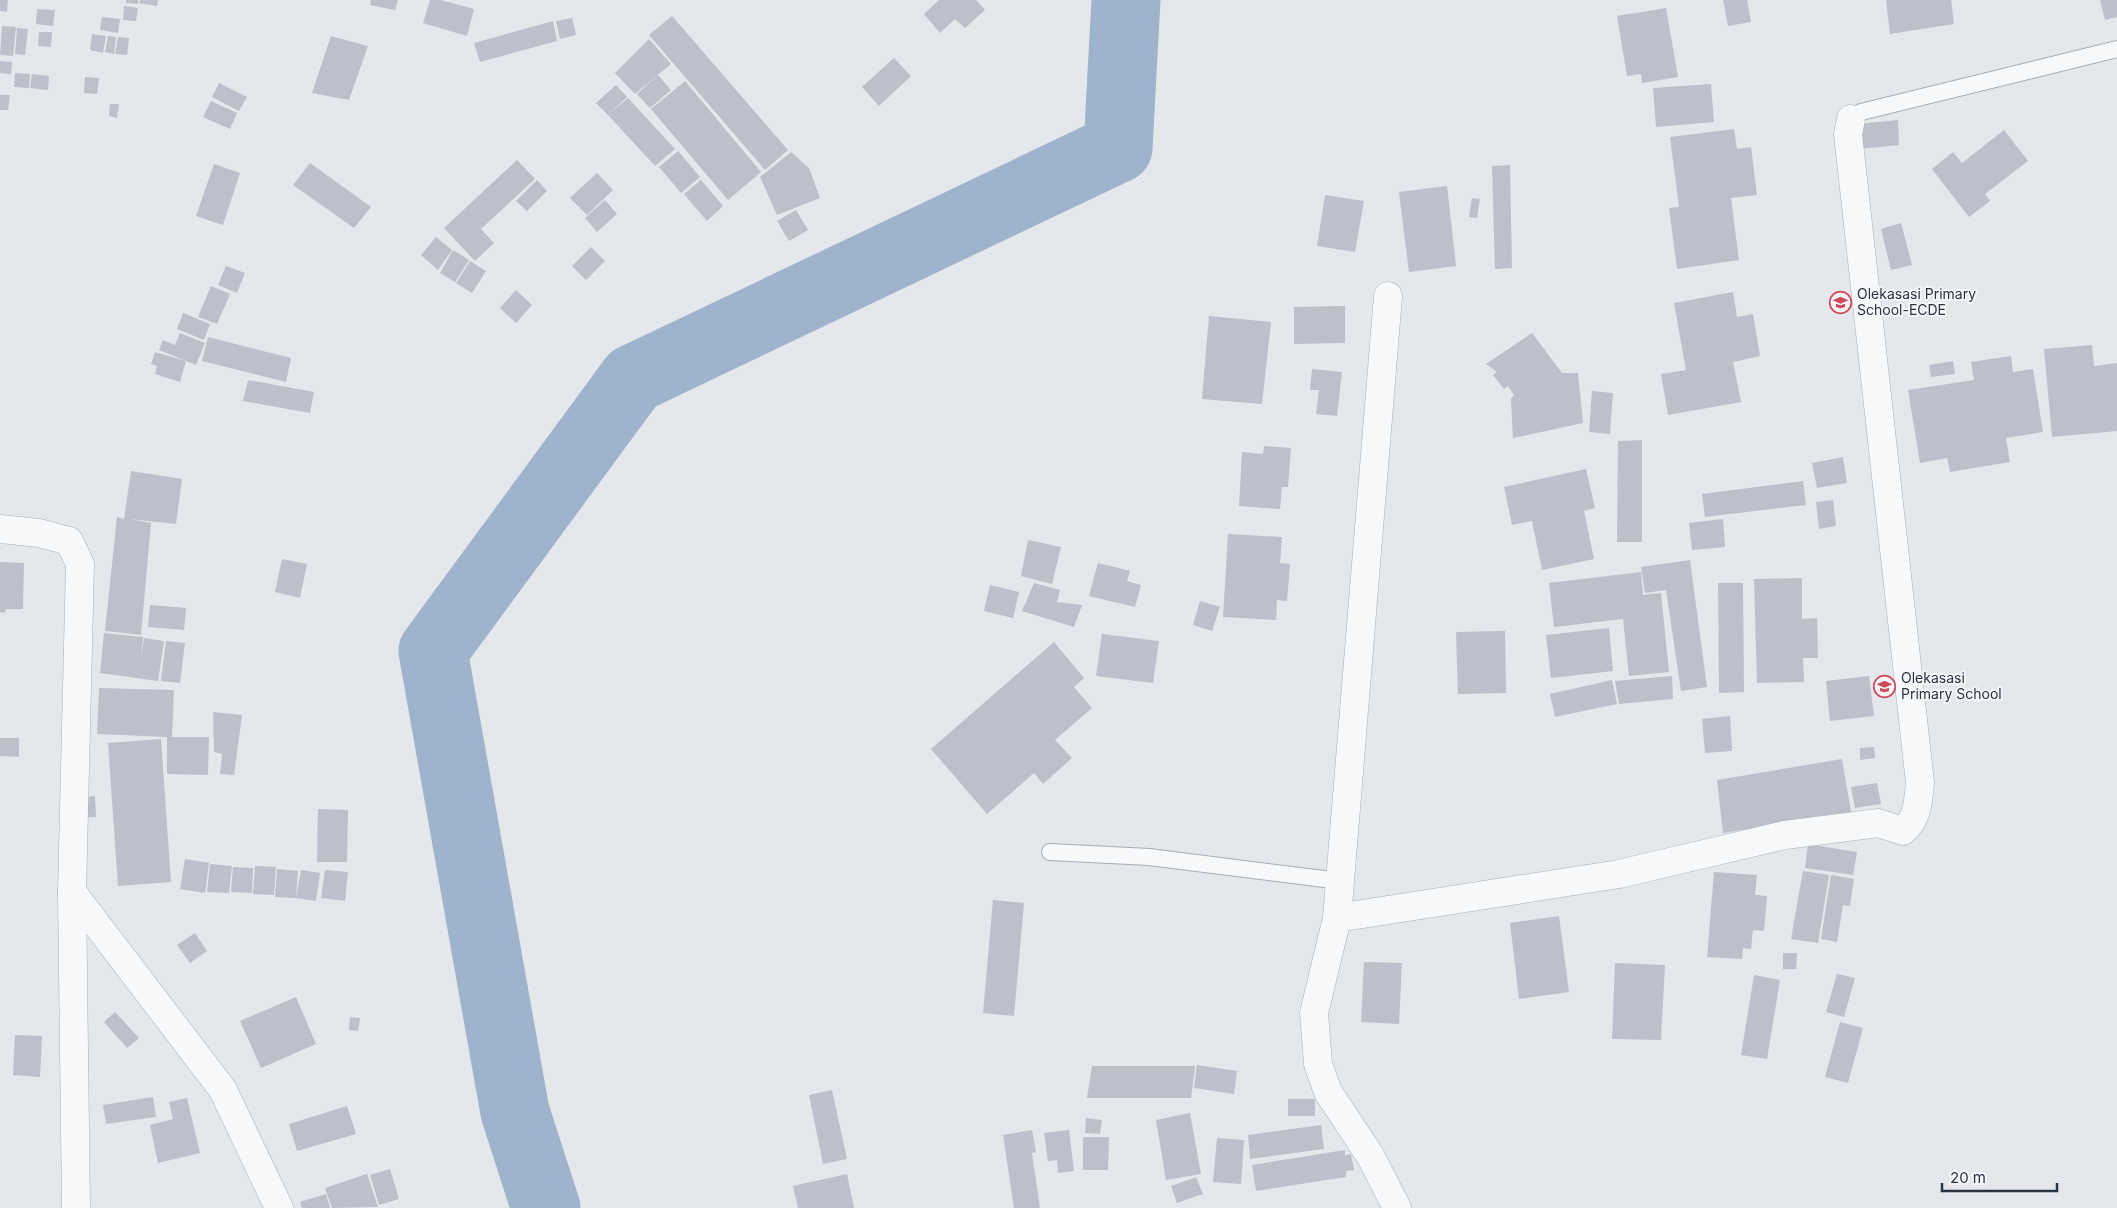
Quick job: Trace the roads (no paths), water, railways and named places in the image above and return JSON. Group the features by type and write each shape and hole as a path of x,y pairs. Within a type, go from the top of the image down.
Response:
{"street":[{"path":"1337,918 1619,874 1784,835 1878,823 1903,831 1911,824 1917,810 1920,783 1848,134 1851,119"},
{"path":"1388,296 1337,918 1314,1013 1318,1064 1328,1092 1371,1157 1398,1208"},
{"path":"0,529 39,533 69,541 80,564 72,892 76,1208"},
{"path":"72,892 223,1090 279,1208"}],"lane":[{"path":"1851,119 1862,112 2117,50"},
{"path":"1050,852 1149,857 1340,881"}],"waterway":[{"path":"546,1208 515,1112 433,651 633,379 1118,148 1126,0"}],"place":[{"name":"Olekasasi Primary School-ECDE","path":"1841,302"},
{"name":"Olekasasi Primary School","path":"1885,686"}]}
